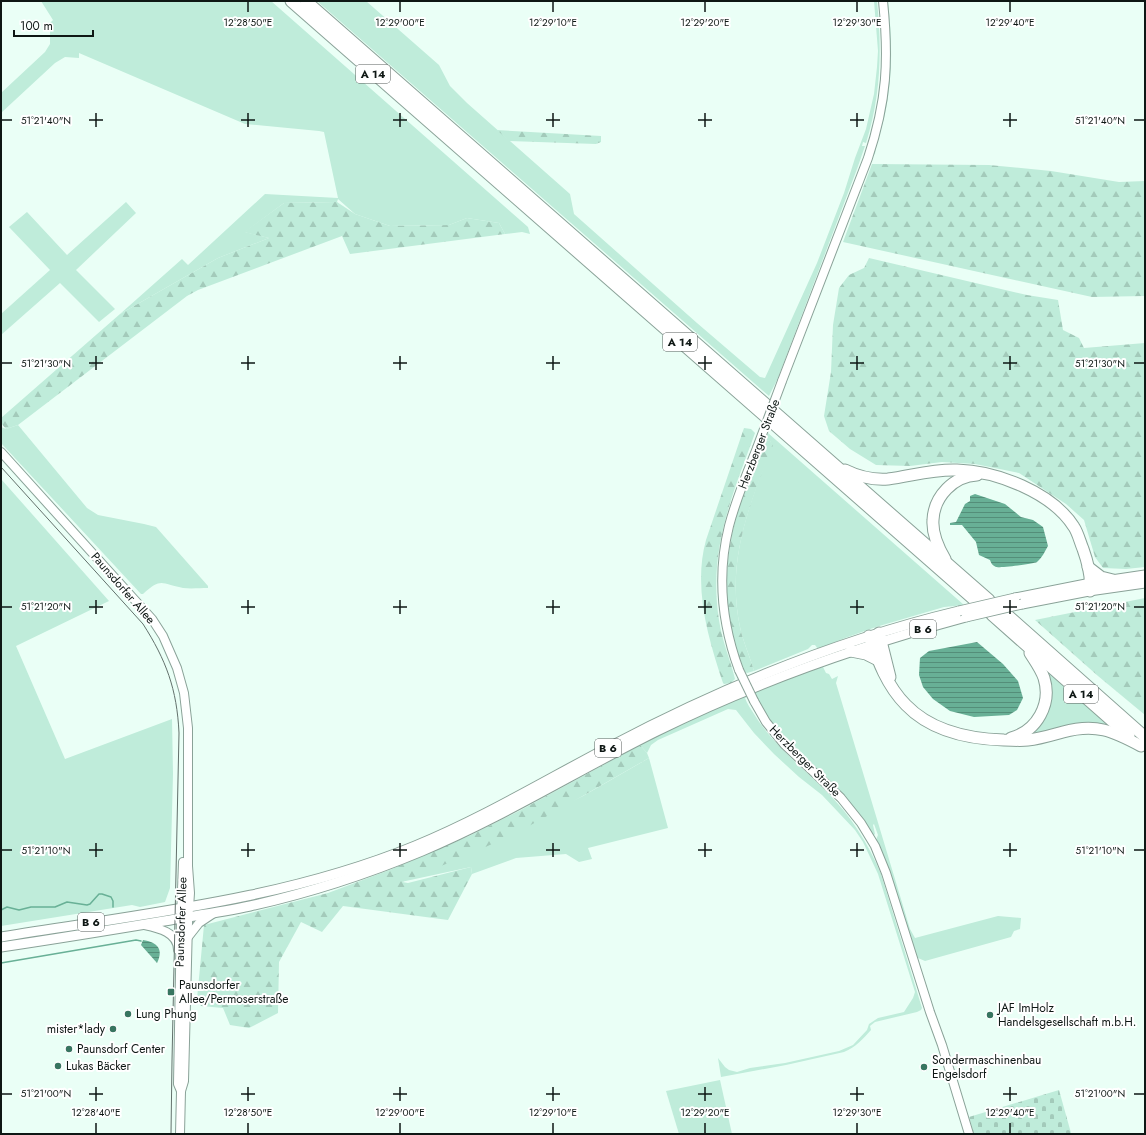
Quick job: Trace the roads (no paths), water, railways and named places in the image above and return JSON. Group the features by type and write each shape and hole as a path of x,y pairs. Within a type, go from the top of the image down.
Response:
{"highway":[{"name":"A 14","path":"291,1 978,603"},
{"name":"A 14","path":"306,1 990,600"},
{"path":"834,464 853,474 880,480 946,470 972,471 1002,478 1031,490 1047,500 1069,520 1076,531 1088,567 1089,587"},
{"path":"950,566 942,553 934,534 933,520 936,504 941,495 953,484 963,478 973,475 986,474"},
{"path":"1080,543 1089,587"},
{"path":"1088,567 1101,577 1113,580"},
{"name":"A 14","path":"1004,612 1144,744"},
{"name":"A 14","path":"992,615 1144,744"},
{"path":"875,639 878,660 884,673 906,705 931,722 950,731 979,739 1026,741 1075,729 1093,728 1117,734 1144,744"},
{"path":"875,639 891,684"},
{"path":"1005,740 1018,736 1029,729 1040,716 1045,702 1046,687 1042,672 1022,641"},
{"path":"851,651 866,654 878,660"}],"main road":[{"name":"Herzberger Straße","path":"883,1 887,50 886,81 879,121 868,158 732,514 726,538 722,568 722,593 730,645 739,670 766,722 784,744 841,798 861,823 875,846 886,873 942,1045 969,1134"},
{"name":"Paunsdorfer Allee","path":"1,452 152,619 163,636 177,668 187,710 189,765 188,824 184,848 185,918 180,966 178,1084 181,1091"},
{"name":"B 6","path":"1,937 246,896 352,870 410,848 482,816 612,746 701,702 750,680 843,644 875,639 962,614 1018,601 1089,587 1113,580 1145,575"},
{"name":"B 6","path":"1089,587 1145,583"},
{"name":"B 6","path":"1,947 214,913 289,896 354,877 422,851 485,823 623,748 704,709 774,679 851,651 875,639"},
{"path":"188,937 199,923 214,913"},
{"name":"Paunsdorfer Allee","path":"180,1134 181,1091 184,1081 188,937 185,918"},
{"path":"141,924 164,930 174,939 178,946 180,966"}],"waterway":[{"path":"1,910 7,907 19,910 31,907 55,907 67,902 87,905 90,904 99,894 111,897 113,907"},
{"path":"1,963 136,940 141,941"}],"tram line":[{"path":"1,467 143,624 158,650 173,689 176,702 179,733 171,1134"}],"place":[{"name":"Paunsdorfer Allee/Permoserstraße","path":"171,992"},
{"name":"Lung Phung","path":"128,1014"},
{"name":"JAF ImHolz Handelsgesellschaft m.b.H.","path":"990,1015"},
{"name":"mister*lady","path":"113,1029"},
{"name":"Paunsdorf Center","path":"69,1049"},
{"name":"Lukas Bäcker","path":"58,1066"},
{"name":"Sondermaschinenbau Engelsdorf","path":"924,1067"}]}
